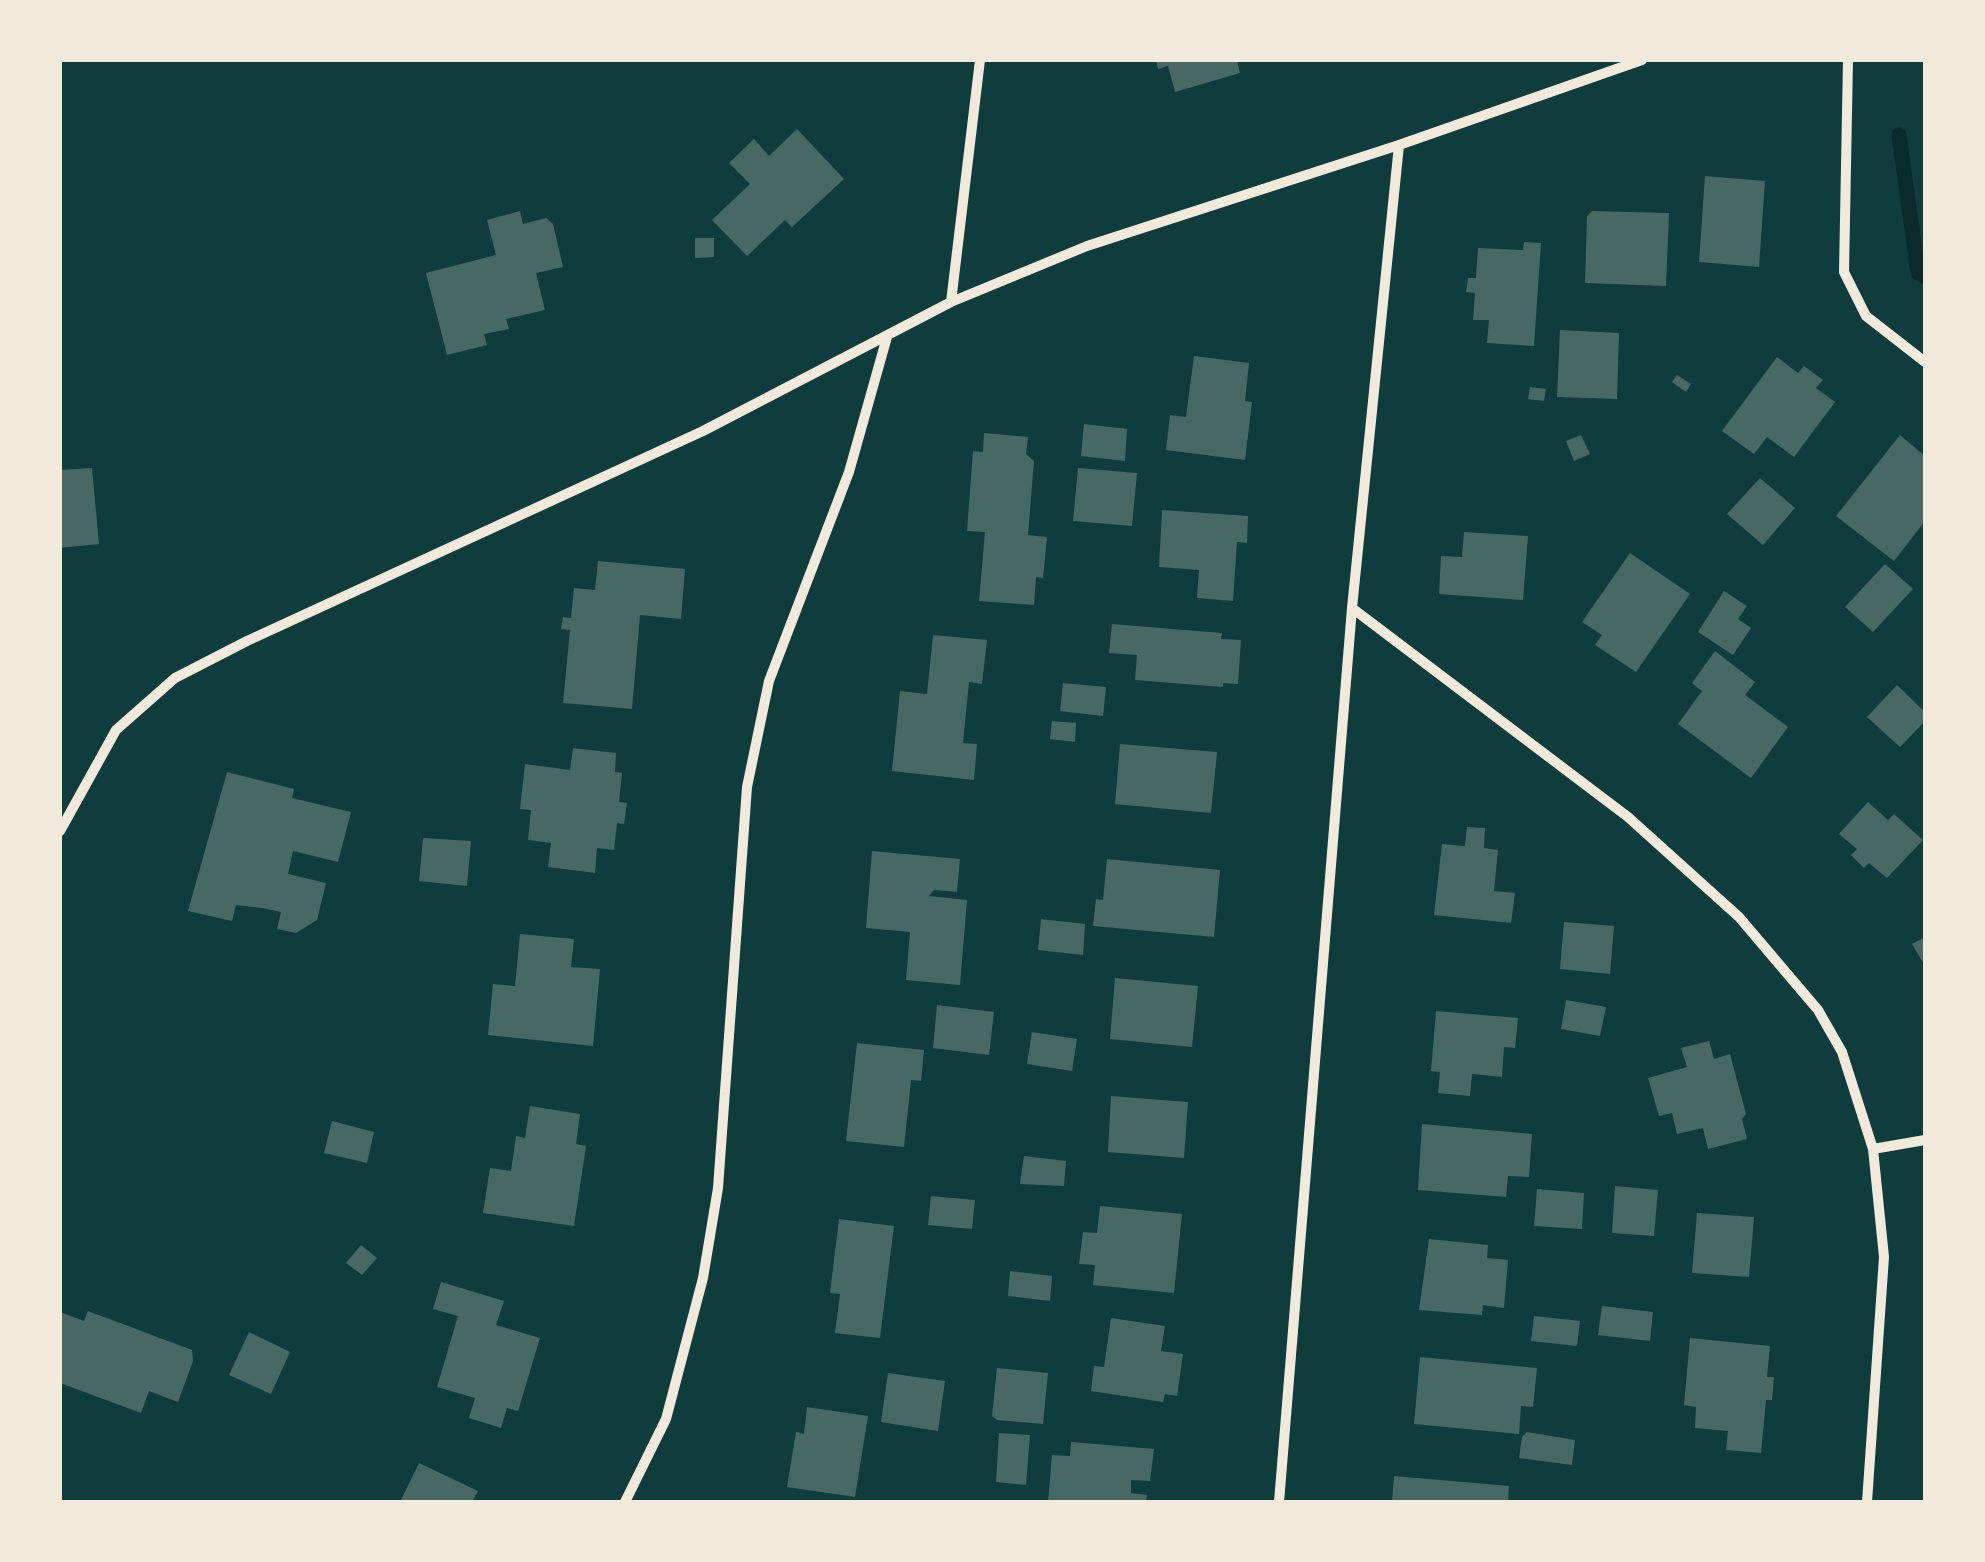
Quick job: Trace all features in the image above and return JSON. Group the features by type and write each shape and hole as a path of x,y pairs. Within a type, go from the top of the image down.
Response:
{"street":[{"path":"952,302 980,60"},
{"path":"60,831 116,730 176,678 703,431 952,302 1088,246 1399,145 1642,60"},
{"path":"1848,60 1844,272 1866,316 1925,362"},
{"path":"1279,1502 1352,608 1399,145"},
{"path":"625,1502 666,1419 703,1278 718,1188 748,787 768,681 849,472 887,338"},
{"path":"1352,608 1628,817 1738,917 1826,1024 1842,1052 1874,1150 1884,1257 1867,1502"},
{"path":"1874,1150 1925,1140"}],"building":[{"path":"1156,60 1237,60 1240,73 1175,92 1168,66 1158,69"},
{"path":"797,129 844,179 792,227 785,220 747,256 712,220 750,184 729,163 754,139 769,156"},
{"path":"1705,176 1765,181 1759,267 1699,262"},
{"path":"520,211 523,224 546,218 553,224 563,267 536,273 545,310 506,319 509,329 484,334 487,345 447,355 426,273 496,255 487,220"},
{"path":"1592,211 1669,213 1666,286 1585,283 1587,216"},
{"path":"695,238 714,238 714,257 695,258"},
{"path":"1524,242 1541,243 1534,346 1487,343 1489,320 1473,320 1475,293 1466,292 1468,278 1476,278 1478,248 1523,250"},
{"path":"1560,330 1619,333 1617,399 1557,397"},
{"path":"1194,356 1249,363 1245,401 1252,402 1245,460 1166,450 1170,415 1186,417"},
{"path":"1777,357 1798,373 1804,366 1823,380 1816,388 1835,402 1794,457 1767,437 1754,454 1722,431"},
{"path":"1677,375 1691,384 1686,392 1672,382"},
{"path":"1530,387 1546,389 1544,401 1528,399"},
{"path":"1084,424 1127,429 1125,461 1081,456"},
{"path":"984,433 1028,437 1026,454 1034,461 1028,535 1047,537 1043,578 1036,577 1034,605 979,601 985,532 967,531 973,451 983,452"},
{"path":"1581,435 1590,454 1574,461 1566,441"},
{"path":"1900,435 1925,456 1925,521 1894,561 1836,516"},
{"path":"92,468 99,544 60,548 60,470"},
{"path":"1078,468 1137,473 1132,526 1073,521"},
{"path":"1760,478 1795,508 1763,545 1727,514"},
{"path":"1162,510 1248,516 1247,543 1237,542 1233,601 1197,598 1199,570 1159,567"},
{"path":"1464,532 1528,536 1523,600 1439,594 1441,556 1462,557"},
{"path":"1630,553 1690,594 1636,672 1595,645 1602,635 1582,622"},
{"path":"598,561 685,569 681,619 640,615 632,709 563,703 570,630 561,629 563,617 571,618 574,588 595,590"},
{"path":"1885,564 1913,589 1873,632 1845,607"},
{"path":"1724,591 1747,606 1738,619 1751,628 1733,655 1698,632"},
{"path":"1112,624 1222,633 1221,639 1241,640 1238,684 1223,683 1223,687 1135,680 1137,655 1109,653"},
{"path":"933,635 987,640 982,684 969,682 963,743 977,744 974,780 892,771 900,691 927,694"},
{"path":"1715,651 1755,682 1745,695 1788,727 1751,778 1678,724 1702,691 1692,683"},
{"path":"1063,683 1106,687 1103,716 1060,711"},
{"path":"1897,685 1925,712 1925,721 1900,747 1867,717"},
{"path":"1052,721 1076,723 1075,742 1050,739"},
{"path":"1120,744 1217,752 1211,813 1115,804"},
{"path":"573,748 616,753 615,772 622,773 619,802 627,803 624,824 617,823 614,850 597,848 595,873 548,867 551,843 528,840 531,810 520,809 525,764 570,770"},
{"path":"227,772 294,789 292,798 351,812 338,862 293,851 288,874 326,883 317,920 296,933 277,929 281,912 262,908 236,905 232,921 188,911"},
{"path":"1868,802 1888,820 1894,814 1923,840 1887,878 1869,863 1864,868 1851,855 1857,849 1839,834"},
{"path":"1467,827 1485,828 1484,848 1498,850 1494,891 1515,893 1511,923 1434,915 1442,844 1465,846"},
{"path":"423,838 471,841 467,886 419,881"},
{"path":"872,851 960,859 957,892 934,890 929,896 967,900 960,985 906,980 910,932 866,928"},
{"path":"1107,859 1220,870 1214,937 1093,926 1096,899 1103,900"},
{"path":"1041,919 1085,924 1083,955 1038,950"},
{"path":"1564,922 1614,926 1610,974 1560,969"},
{"path":"520,934 574,939 571,967 600,969 593,1046 488,1035 493,984 515,986"},
{"path":"1925,937 1925,966 1912,944"},
{"path":"1115,978 1198,986 1192,1047 1110,1039"},
{"path":"1566,1000 1606,1007 1600,1036 1561,1029"},
{"path":"937,1005 994,1012 989,1055 933,1048"},
{"path":"1436,1011 1518,1018 1515,1048 1504,1047 1502,1077 1472,1074 1470,1096 1438,1093 1440,1072 1431,1071"},
{"path":"1032,1032 1077,1039 1072,1071 1027,1064"},
{"path":"1709,1041 1714,1059 1730,1054 1746,1114 1742,1119 1747,1139 1708,1149 1703,1128 1677,1134 1672,1113 1659,1116 1648,1078 1687,1067 1681,1048"},
{"path":"857,1043 924,1050 921,1081 911,1080 904,1147 846,1141"},
{"path":"1111,1096 1188,1102 1184,1158 1108,1152"},
{"path":"530,1106 580,1114 576,1144 586,1146 574,1226 483,1213 490,1168 511,1171 516,1136 525,1138"},
{"path":"332,1121 374,1132 367,1163 324,1153"},
{"path":"1422,1124 1532,1134 1529,1177 1508,1176 1506,1197 1418,1190"},
{"path":"1024,1156 1066,1161 1064,1186 1020,1184"},
{"path":"1615,1186 1658,1190 1654,1236 1612,1233"},
{"path":"1537,1189 1584,1193 1582,1229 1534,1226"},
{"path":"931,1196 975,1200 972,1229 928,1225"},
{"path":"1100,1206 1182,1214 1174,1293 1093,1285 1095,1265 1079,1264 1083,1232 1097,1233"},
{"path":"1697,1213 1754,1217 1749,1277 1692,1273"},
{"path":"839,1219 894,1226 880,1338 835,1333 840,1294 830,1293"},
{"path":"1429,1239 1488,1245 1487,1258 1508,1260 1504,1308 1483,1305 1482,1315 1419,1310"},
{"path":"361,1245 377,1258 362,1275 346,1263"},
{"path":"1010,1271 1052,1276 1050,1301 1008,1296"},
{"path":"441,1282 504,1301 496,1325 540,1338 518,1411 507,1408 501,1428 469,1418 475,1398 437,1387 458,1316 433,1309"},
{"path":"1602,1306 1653,1312 1650,1341 1598,1335"},
{"path":"88,1311 192,1350 193,1361 178,1402 149,1391 141,1413 60,1383 60,1312 84,1321"},
{"path":"1534,1316 1580,1321 1577,1346 1531,1341"},
{"path":"1111,1318 1165,1326 1161,1351 1183,1354 1177,1396 1165,1394 1163,1402 1091,1391 1094,1366 1104,1367"},
{"path":"249,1332 290,1352 271,1394 229,1375"},
{"path":"1690,1338 1770,1346 1767,1377 1774,1377 1772,1400 1766,1400 1761,1453 1726,1450 1728,1431 1695,1428 1696,1407 1684,1405"},
{"path":"1420,1357 1537,1368 1533,1407 1521,1406 1519,1434 1414,1424"},
{"path":"997,1368 1048,1373 1043,1424 997,1420 992,1416"},
{"path":"888,1373 945,1381 938,1431 881,1422"},
{"path":"807,1407 868,1416 855,1497 787,1487 796,1432 804,1434"},
{"path":"1527,1432 1575,1440 1572,1465 1519,1458 1522,1437"},
{"path":"999,1433 1030,1435 1026,1485 996,1482"},
{"path":"1071,1442 1154,1449 1150,1481 1131,1480 1131,1493 1147,1495 1146,1502 1048,1502 1052,1455 1070,1456"},
{"path":"419,1463 478,1491 472,1502 400,1502"},
{"path":"1394,1476 1509,1486 1508,1502 1392,1502"}],"waterway":[{"path":"1899,135 1918,273 1925,277"}]}
